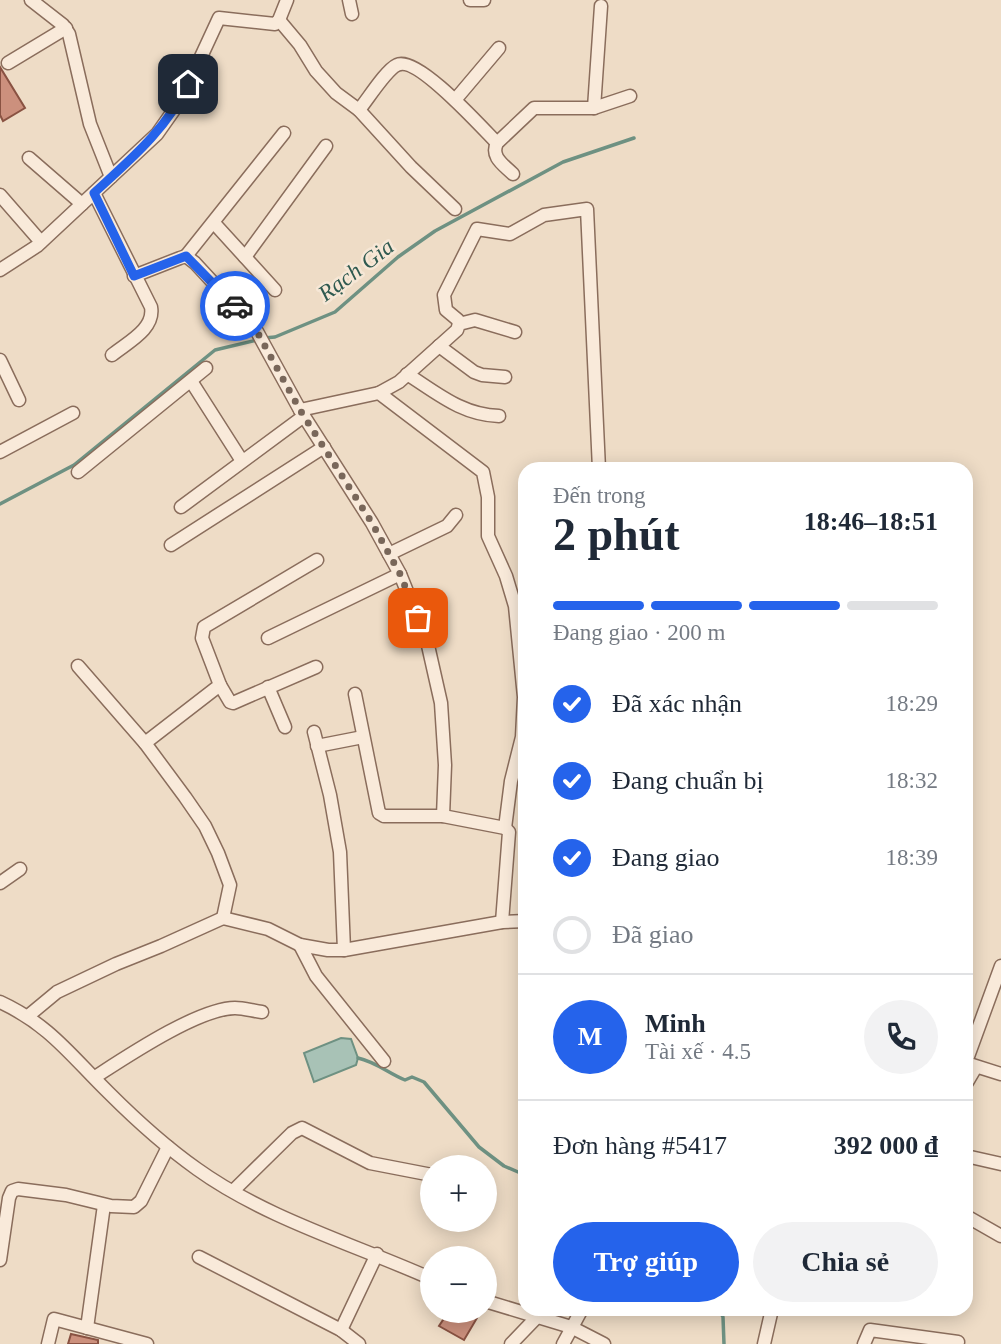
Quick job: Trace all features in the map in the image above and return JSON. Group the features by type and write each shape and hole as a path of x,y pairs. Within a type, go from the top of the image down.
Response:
{"street":[{"path":"31,0 66,28 72,42 90,124 111,177"},
{"path":"0,271 41,243 146,146 173,113 219,18 269,26 279,20 287,0"},
{"path":"349,0 352,14"},
{"path":"470,0 484,0"},
{"path":"594,108 601,6"},
{"path":"279,20 300,45 316,71 336,93 359,110 454,209"},
{"path":"8,63 66,28"},
{"path":"455,100 499,48"},
{"path":"359,110 395,65 404,63 414,67 455,100 497,143"},
{"path":"513,174 495,155 494,149 534,108 594,108 630,96"},
{"path":"134,276 186,256 284,133"},
{"path":"244,257 326,146"},
{"path":"29,158 82,204"},
{"path":"94,193 153,316 149,325 112,355"},
{"path":"0,195 41,243"},
{"path":"181,507 302,413 379,393 407,374 457,330 458,320 446,310 444,295 477,229 510,234 544,215 587,209 599,462"},
{"path":"214,223 275,290"},
{"path":"186,256 255,328 302,413 372,523 400,574 427,641 441,704 445,765 443,816"},
{"path":"459,324 475,320 515,332"},
{"path":"439,346 474,372 505,377"},
{"path":"0,360 19,400"},
{"path":"78,472 206,368"},
{"path":"407,374 464,410 499,416"},
{"path":"191,381 243,461"},
{"path":"379,393 483,472 488,497 488,536 506,576 515,606 518,636"},
{"path":"0,453 73,412"},
{"path":"171,545 324,447"},
{"path":"389,554 447,526 456,516"},
{"path":"316,667 233,703 220,685 202,638 204,626 317,560"},
{"path":"268,638 400,574"},
{"path":"78,666 145,743 205,826 230,885 223,918"},
{"path":"145,743 220,685"},
{"path":"268,687 285,727"},
{"path":"355,694 380,815 443,816 505,828 509,832 502,922"},
{"path":"314,732 330,795 340,852 344,950"},
{"path":"317,746 363,737"},
{"path":"505,828 511,780 518,753"},
{"path":"0,883 20,869"},
{"path":"29,1016 57,992 223,918 268,929 300,945 328,950 344,950 518,921"},
{"path":"300,945 316,976 384,1061"},
{"path":"973,1052 1001,967"},
{"path":"0,1002 29,1016 64,1044 168,1147 197,1170 280,1215 420,1274"},
{"path":"95,1077 141,1047 199,1018 220,1010 236,1008 262,1012"},
{"path":"973,1065 1001,1074"},
{"path":"233,1191 292,1133 302,1128 370,1163 420,1173"},
{"path":"0,1260 12,1192 18,1189 66,1195 104,1205 134,1207 141,1201 168,1147"},
{"path":"973,1158 1001,1164"},
{"path":"87,1328 104,1205"},
{"path":"973,1220 1001,1236"},
{"path":"341,1330 377,1254"},
{"path":"198,1256 341,1330 359,1344"},
{"path":"497,1305 518,1312"},
{"path":"530,1316 571,1327 604,1344"},
{"path":"563,1344 578,1316"},
{"path":"764,1344 770,1316"},
{"path":"511,1344 536,1318"},
{"path":"48,1344 54,1319 147,1344"},
{"path":"864,1344 870,1330 958,1342"}],"shaded area":[{"path":"341,1038 351,1039 358,1058 356,1065 314,1082 304,1053"}],"building":[{"path":"0,67 25,108 3,121 0,115"},
{"path":"441,1323 474,1323 464,1340 439,1326"},
{"path":"71,1334 98,1340 98,1344 68,1344"}],"waterway":[{"name":"Rạch Gia","path":"264,338 275,337 335,312 398,257 435,231 563,162 634,138"},
{"name":"Rạch Gia","path":"0,504 74,465 215,350 257,340"},
{"path":"358,1058 405,1080 412,1077 424,1082 479,1147 504,1166 518,1172"},
{"path":"722,1316 724,1344"}],"way so far":[{"path":"235,306 255,328 300,410 372,523 400,574 418,618"}],"route":[{"path":"188,84 173,113 157,134 94,193 134,276 186,256 235,306"}]}
